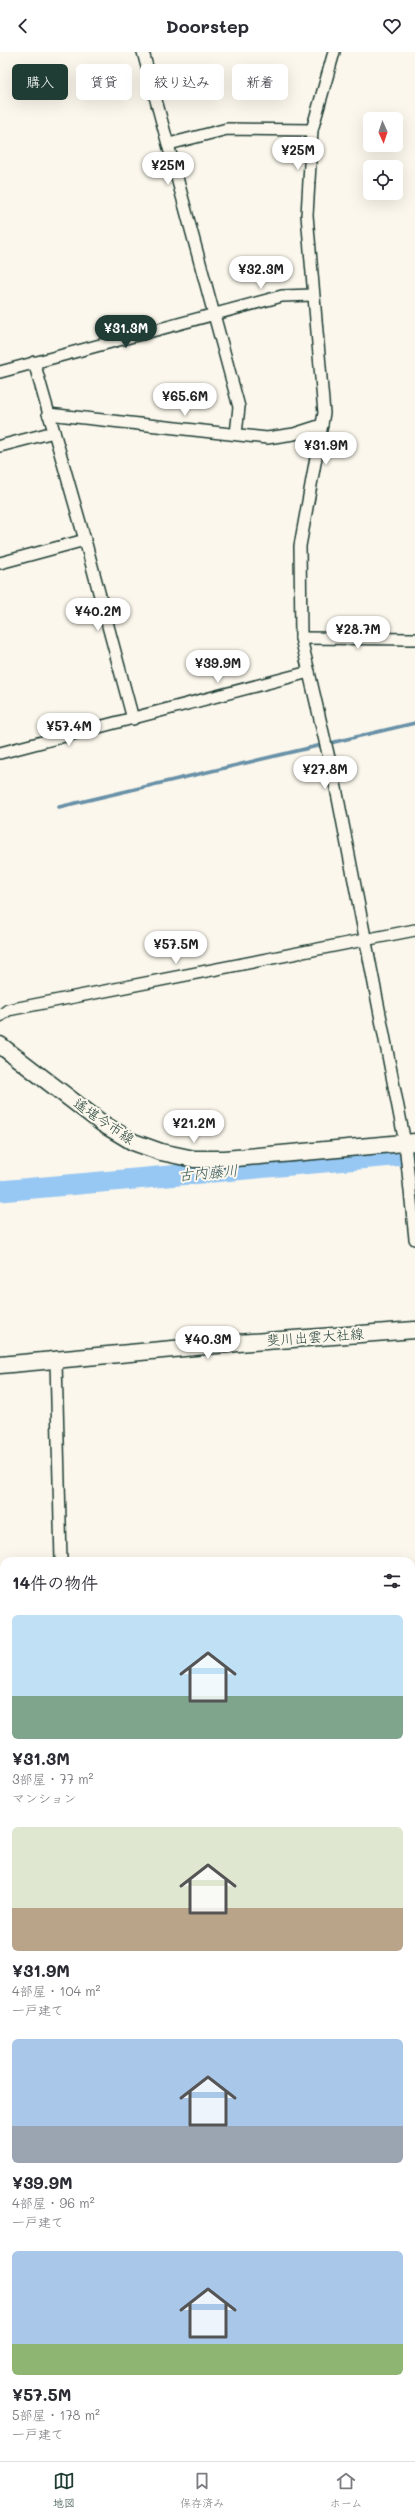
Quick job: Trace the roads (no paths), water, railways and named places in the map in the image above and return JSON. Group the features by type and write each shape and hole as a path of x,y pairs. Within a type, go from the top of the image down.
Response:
{"main road":[{"name":"遙堪今市線","path":"0,1045 102,1124 133,1142 161,1152 194,1159 225,1159 410,1142"},
{"name":"斐川出雲大社線","path":"0,1365 238,1343 415,1330"}],"street":[{"path":"142,52 169,144 213,314 240,407 236,434"},
{"path":"334,52 312,130 307,215 324,413 300,546 301,638 336,788 365,939 410,1142 415,1239"},
{"path":"169,144 227,129 312,130"},
{"path":"0,372 282,296 313,295"},
{"path":"34,362 85,540 132,719"},
{"path":"48,414 267,438 294,434 322,425"},
{"path":"0,446 54,432"},
{"path":"0,563 85,540"},
{"path":"301,638 415,639"},
{"path":"0,753 309,672"},
{"path":"0,1016 8,1010 415,930"},
{"path":"56,1361 61,1557"}],"waterway":[{"path":"59,807 415,723"},
{"name":"古内藤川","path":"0,1191 415,1154"}]}
